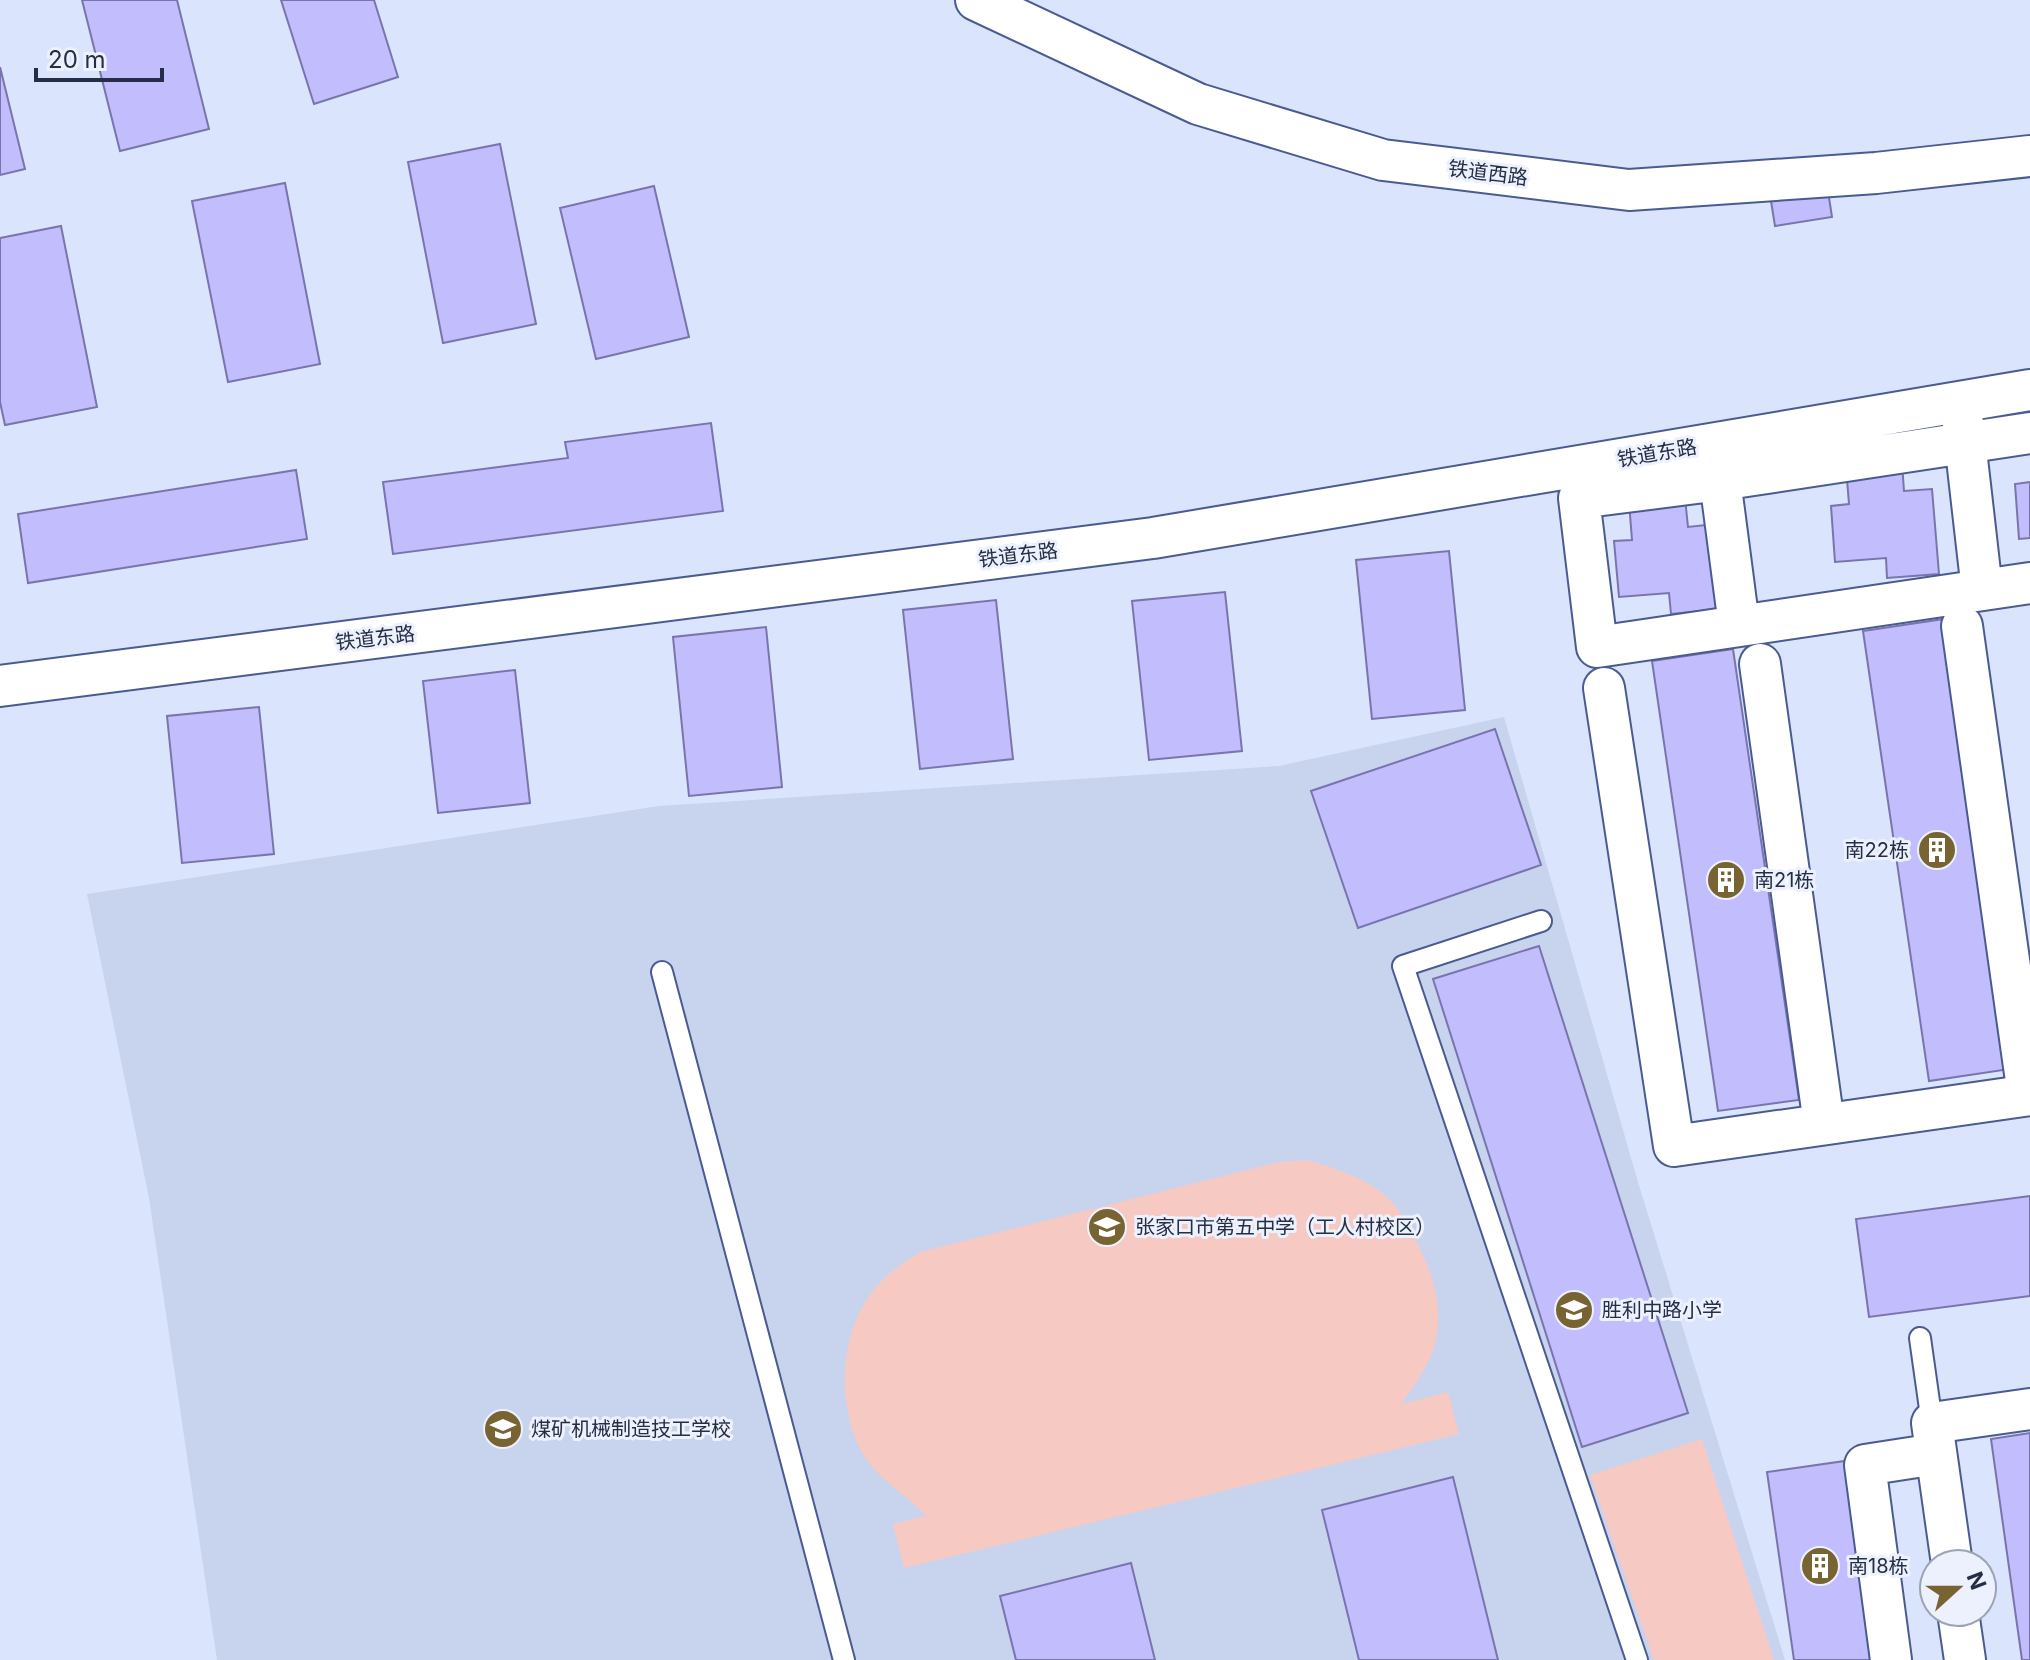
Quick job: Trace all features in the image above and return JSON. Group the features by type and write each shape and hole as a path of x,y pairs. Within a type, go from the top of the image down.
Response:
{"street":[{"name":"铁道西路","path":"976,0 1198,104 1383,160 1629,190 1876,173 2030,156"},
{"name":"铁道东路","path":"0,686 1153,538 2030,390"},
{"path":"1960,402 1982,590"},
{"path":"2030,433 1579,498 1597,647 2030,583"},
{"path":"1720,480 1739,625"},
{"path":"1604,688 1674,1146 2029,1095 1962,626"},
{"path":"1760,664 1824,1124"},
{"path":"1891,1660 1865,1465 1934,1439 2030,1409"},
{"path":"1934,1439 1950,1548"},
{"path":"1960,1628 1965,1660"}],"lane":[{"path":"1541,921 1403,966 1637,1660"},
{"path":"662,972 844,1660"},
{"path":"1920,1338 1934,1439"}],"shaded area":[{"path":"1504,717 1638,1182 1785,1660 217,1660 149,1198 87,894 659,806 1279,766"},
{"path":"1308,1160 1352,1176 1382,1193 1395,1205 1413,1235 1432,1278 1438,1324 1430,1357 1401,1404 1448,1392 1459,1434 904,1568 893,1524 926,1516 877,1472 864,1456 855,1438 846,1397 845,1375 851,1333 869,1296 880,1283 920,1252 1279,1162"},
{"path":"1702,1439 1774,1660 1654,1660 1590,1475"}],"building":[{"path":"82,0 177,0 209,129 120,151"},
{"path":"281,0 374,0 398,77 314,104"},
{"path":"0,67 25,169 0,175"},
{"path":"500,144 536,324 443,343 408,162"},
{"path":"285,183 320,364 228,382 192,201"},
{"path":"654,186 689,337 596,359 560,208"},
{"path":"1828,191 1832,217 1775,226 1771,201"},
{"path":"61,226 97,407 5,425 0,402 0,238"},
{"path":"711,423 723,511 393,554 383,482 568,458 565,442"},
{"path":"1902,463 1904,491 1932,489 1939,574 1887,578 1886,558 1835,562 1831,506 1849,504 1846,467"},
{"path":"296,470 307,539 28,583 18,514"},
{"path":"2030,482 2030,538 2019,539 2015,484"},
{"path":"1685,498 1688,527 1715,524 1722,609 1671,614 1669,593 1619,597 1614,541 1632,540 1629,502"},
{"path":"1449,551 1465,710 1372,719 1356,560"},
{"path":"1225,592 1242,751 1149,760 1132,601"},
{"path":"996,600 1013,759 920,769 903,610"},
{"name":"南22栋","path":"1944,619 2010,1069 1929,1081 1863,631"},
{"path":"766,627 782,787 689,796 673,637"},
{"name":"南21栋","path":"1733,649 1799,1100 1718,1111 1652,661"},
{"path":"515,670 530,803 438,813 423,681"},
{"path":"259,707 274,854 182,863 167,716"},
{"path":"1495,729 1541,865 1358,928 1311,791"},
{"path":"1539,946 1688,1413 1582,1447 1433,979"},
{"path":"2030,1196 2030,1296 1869,1317 1856,1219"},
{"path":"2030,1433 2030,1660 2022,1660 1991,1439"},
{"name":"南18栋","path":"1845,1461 1872,1660 1794,1660 1767,1472"},
{"path":"1453,1477 1498,1660 1359,1660 1322,1510"},
{"path":"1131,1563 1155,1660 1016,1660 1000,1596"}],"place":[{"name":"南22栋","path":"1937,850"},
{"name":"南21栋","path":"1726,880"},
{"name":"张家口市第五中学（工人村校区）","path":"1107,1227"},
{"name":"胜利中路小学","path":"1574,1310"},
{"name":"煤矿机械制造技工学校","path":"503,1429"},
{"name":"南18栋","path":"1820,1566"}]}
